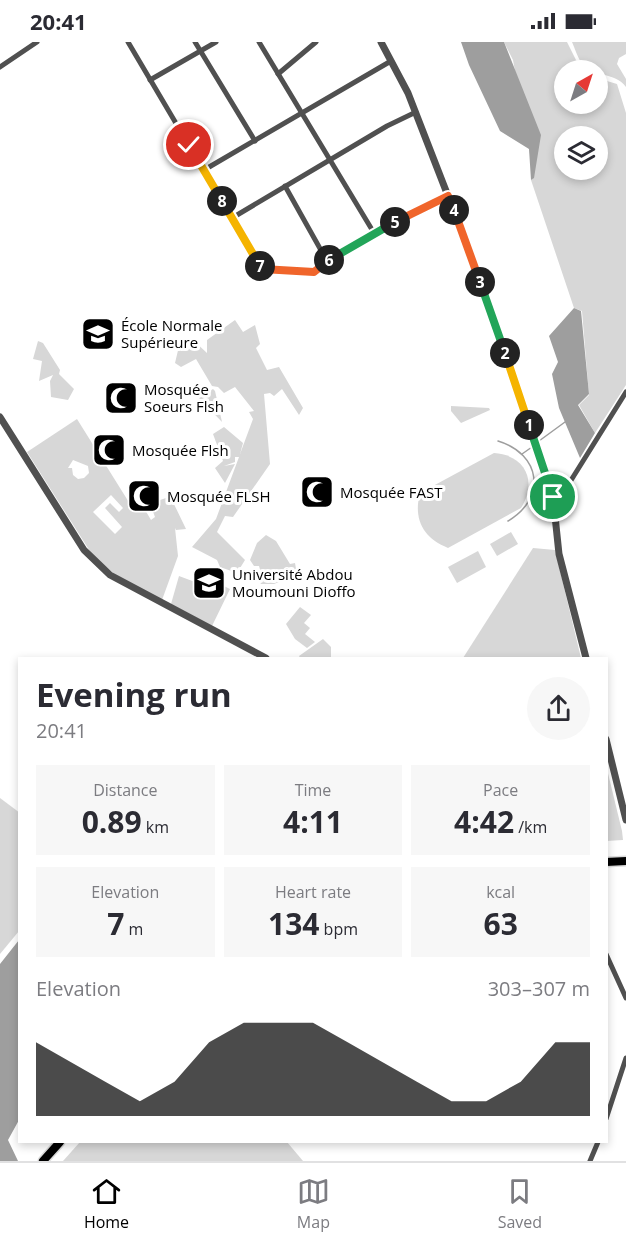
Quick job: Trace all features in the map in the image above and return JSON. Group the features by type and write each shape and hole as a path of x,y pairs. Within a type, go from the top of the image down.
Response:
{"main road":[{"path":"608,862 626,861"},
{"path":"43,1161 59,1143"}],"street":[{"path":"0,67 37,42"},
{"path":"128,42 262,269 314,272 327,261 374,233 448,196"},
{"path":"195,42 255,141"},
{"path":"150,80 216,42"},
{"path":"259,42 374,233"},
{"path":"278,74 316,42"},
{"path":"381,42 416,112 522,400 554,508 559,554 586,657"},
{"path":"204,170 392,62"},
{"path":"232,218 387,126 416,112"},
{"path":"285,186 327,261"},
{"path":"554,508 626,392"},
{"path":"0,417 84,550 113,579 264,657"},
{"path":"608,747 626,820"},
{"path":"608,958 626,998"},
{"path":"608,1113 626,1058"},
{"path":"590,1161 598,1143"}],"shaded area":[{"path":"461,42 504,42 541,135 534,178 531,180 529,149 500,131 469,65"},
{"path":"504,42 567,42 576,60 554,60 554,114 608,114 608,81 617,84 626,113 626,385 595,433 579,405 589,395 582,311 574,308 531,180 534,177 513,60"},
{"path":"572,42 626,42 626,54 619,58 617,64 626,79 626,87 608,76 608,60 580,60"},
{"path":"574,308 581,311 589,394 578,405 595,433 580,458 559,408 552,374 558,362 549,336"},
{"path":"235,320 243,332 255,325 260,344 256,348 267,370 279,367 303,408 299,415 282,389 274,396 270,393 264,394 270,464 233,517 225,516 217,532 245,560 237,573 220,567 217,560 192,547 216,519 239,457 235,457 235,462 224,466 235,464 225,483 215,468 223,461 213,434 224,427 243,443 240,454 253,419 249,412 254,411 235,387 224,393 218,387 212,386 196,359 181,367 175,363 180,342 192,339 207,353 207,340"},
{"path":"38,341 43,343 60,370 59,374 74,389 68,400 51,397 50,381 53,375 39,381 42,361 33,359"},
{"path":"213,389 215,391 222,422 199,398"},
{"path":"451,406 489,408 490,410 461,423 451,411"},
{"path":"77,419 135,512 144,508 151,520 155,517 152,509 154,502 166,498 172,500 186,529 176,530 175,528 178,556 162,600 117,576 93,556 27,452","holes":["73,460 88,466 89,473 84,478 78,479 73,475 72,468 68,468","111,495 123,508 119,512 110,503 105,508 122,527 115,534 93,512"]},
{"path":"494,453 514,459 526,471 528,488 521,508 448,548 439,544 426,533 419,519 420,493"},
{"path":"511,532 518,544 497,556 490,544"},
{"path":"266,535 276,541 290,564 295,563 297,575 274,584 261,584 256,576 261,573 259,566 254,566 250,560 257,543"},
{"path":"533,548 555,550 581,657 464,657"},
{"path":"478,551 486,567 457,583 448,567"},
{"path":"199,574 230,589 212,626 171,604 179,576 195,582"},
{"path":"300,607 311,615 304,623 310,628 305,634 315,642 307,648 295,639 286,624"},
{"path":"323,639 331,647 331,657 299,656"},
{"path":"608,773 622,831 623,840 608,841"},
{"path":"0,798 18,812 18,932 0,954"},
{"path":"18,941 18,1122 8,1140 18,1161 0,1161 0,964"},
{"path":"79,1143 288,1143 303,1161 63,1161"}],"waterway":[{"path":"539,441 565,422"},
{"path":"498,441 512,447 523,456 534,477 529,501 508,521"},
{"path":"522,454 532,447"}],"place":[{"name":"École Normale Supérieure","path":"98,334"},
{"name":"Mosquée Soeurs Flsh","path":"121,398"},
{"name":"Mosquée Flsh","path":"109,450"},
{"name":"Mosquée FAST","path":"317,492"},
{"name":"Mosquée FLSH","path":"144,496"},
{"name":"Université Abdou Moumouni Dioffo","path":"209,583"}],"route":[{"path":"189,145 262,269 288,272 318,271 327,261 366,237 448,196 522,400 553,497"}]}
